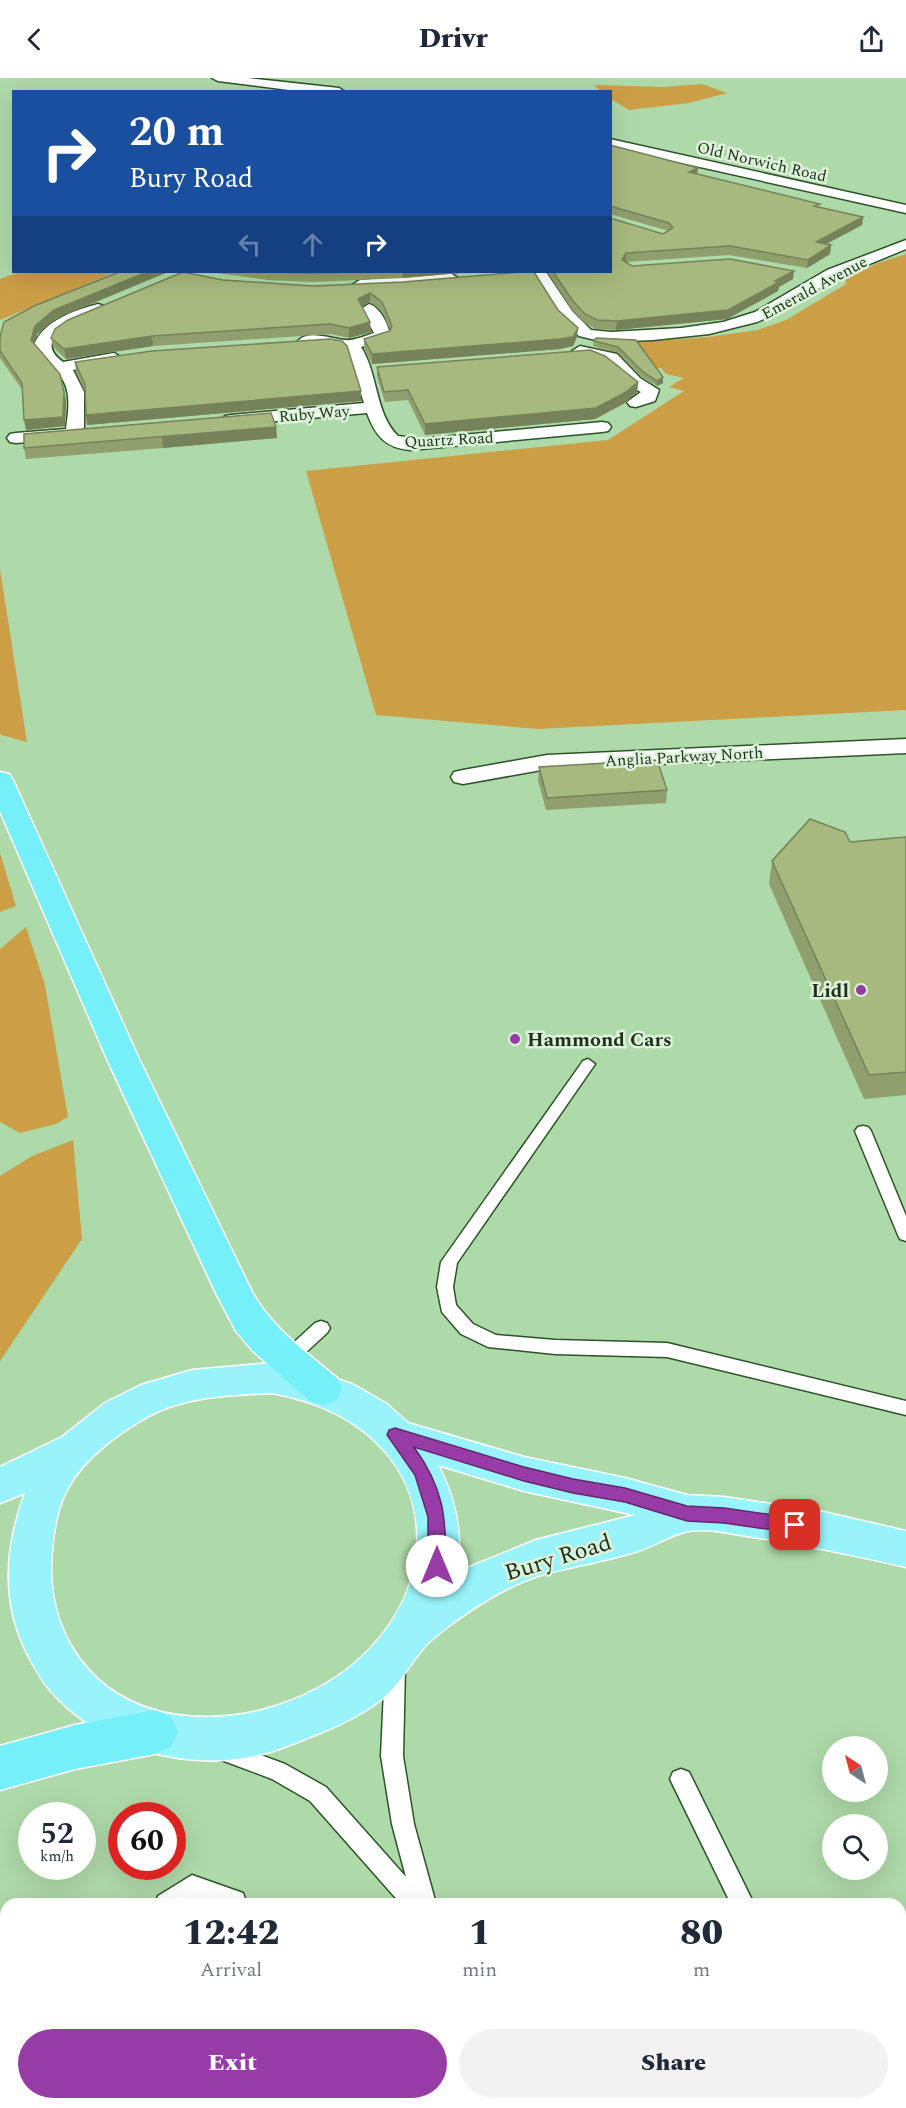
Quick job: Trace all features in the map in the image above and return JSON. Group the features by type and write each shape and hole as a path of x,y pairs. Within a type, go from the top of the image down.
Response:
{"highway":[{"path":"0,780 123,1059 206,1237 249,1321 279,1368"},
{"path":"0,1768 75,1747 171,1735"}],"main road":[{"path":"0,1606 42,1651 62,1678 88,1702 120,1719 171,1735 252,1735 314,1716 364,1685 390,1661 421,1615 437,1566 437,1517 423,1473 395,1435 361,1407 279,1368 168,1391 120,1413 79,1446 49,1482 30,1522 21,1566 25,1610 42,1651"},
{"name":"Bury Road","path":"395,1435 524,1474 625,1495 687,1514 724,1515 819,1529 906,1549"},
{"path":"0,1486 79,1446"},
{"name":"Bury Road","path":"402,1642 442,1606 487,1579 536,1558 635,1534 687,1514"}],"street":[{"path":"218,78 316,90"},
{"name":"Old Norwich Road","path":"612,143 906,209"},
{"name":"Emerald Avenue","path":"589,334 614,337 652,335 733,325 769,312 823,278 859,261 906,244"},
{"path":"534,273 575,326 589,334 580,351"},
{"path":"800,274 823,278"},
{"path":"295,342 331,341 349,345 382,336 381,329 369,307 354,286 466,277"},
{"path":"75,433 78,405 72,380 61,367 45,355 41,345 44,336 62,324 116,301"},
{"name":"Quartz Road","path":"349,345 372,371 374,407 388,437 407,444 602,426"},
{"path":"560,356 580,351 611,358 634,382 650,390 649,397 636,402"},
{"path":"61,367 129,356"},
{"name":"Ruby Way","path":"213,421 374,407"},
{"path":"16,438 98,431"},
{"name":"Anglia Parkway North","path":"463,777 547,762 906,746"}],"lane":[{"path":"588,1064 449,1262 446,1287 448,1307 467,1329 494,1342 555,1347 667,1350 906,1408"},
{"path":"863,1131 906,1235"},
{"path":"279,1368 321,1328"},
{"path":"402,1642 392,1709 392,1756 403,1824 423,1898"},
{"path":"171,1735 278,1771 318,1794 411,1898"},
{"path":"681,1779 740,1898"},
{"path":"175,1898 192,1886 226,1898"}],"shaded area":[{"path":"702,84 727,93 689,103 629,110 612,100 612,90 599,90 594,85 663,87"},
{"path":"906,254 906,710 538,729 376,715 306,471 608,440 684,391 669,387 684,378 666,374 661,368 637,371 620,355 598,348 600,345 708,337 758,330 786,320 846,284 845,279 878,263"},
{"path":"16,273 113,273 0,320 0,279"},
{"path":"0,569 27,742 1,735 0,732"},
{"path":"0,853 16,906 0,912"},
{"path":"26,927 45,985 68,1117 56,1124 20,1133 0,1122 0,949"},
{"path":"73,1140 82,1239 0,1361 0,1176 32,1156"}],"building":[{"path":"612,146 698,168 689,172 820,204 814,206 863,217 816,242 831,245 808,260 730,246 626,253 622,260 632,266 730,259 794,271 775,281 779,282 728,310 617,321 597,320 585,314 573,301 554,273 612,273 612,219 663,234 673,228 669,223 612,207"},
{"path":"116,273 145,273 54,310 35,326 31,340 60,374 64,392 63,417 24,420 22,383 0,351 0,337 4,322 34,306"},
{"path":"181,273 223,280 313,286 535,273 558,310 578,328 573,337 560,339 372,354 364,339 390,331 392,326 382,302 370,293 358,299 370,322 349,328 330,324 152,336 64,349 51,338 55,329 68,320"},
{"path":"596,338 636,340 663,377 657,381 642,371 618,347 594,341"},
{"path":"330,339 342,341 347,346 361,391 86,415 85,385 75,362 152,351"},
{"path":"590,350 605,356 638,382 626,392 596,408 425,424 408,390 384,392 377,367"},
{"path":"271,413 276,427 24,448 24,434"},
{"path":"657,760 667,790 547,798 539,767"},
{"name":"Lidl","path":"810,819 845,832 850,842 906,837 906,1072 869,1075 772,861"}],"place":[{"name":"Lidl","path":"861,990"},
{"name":"Hammond Cars","path":"515,1039"}],"route":[{"path":"437,1566 437,1517 423,1473 395,1435 524,1474 625,1495 687,1514 724,1515 795,1525"}]}
